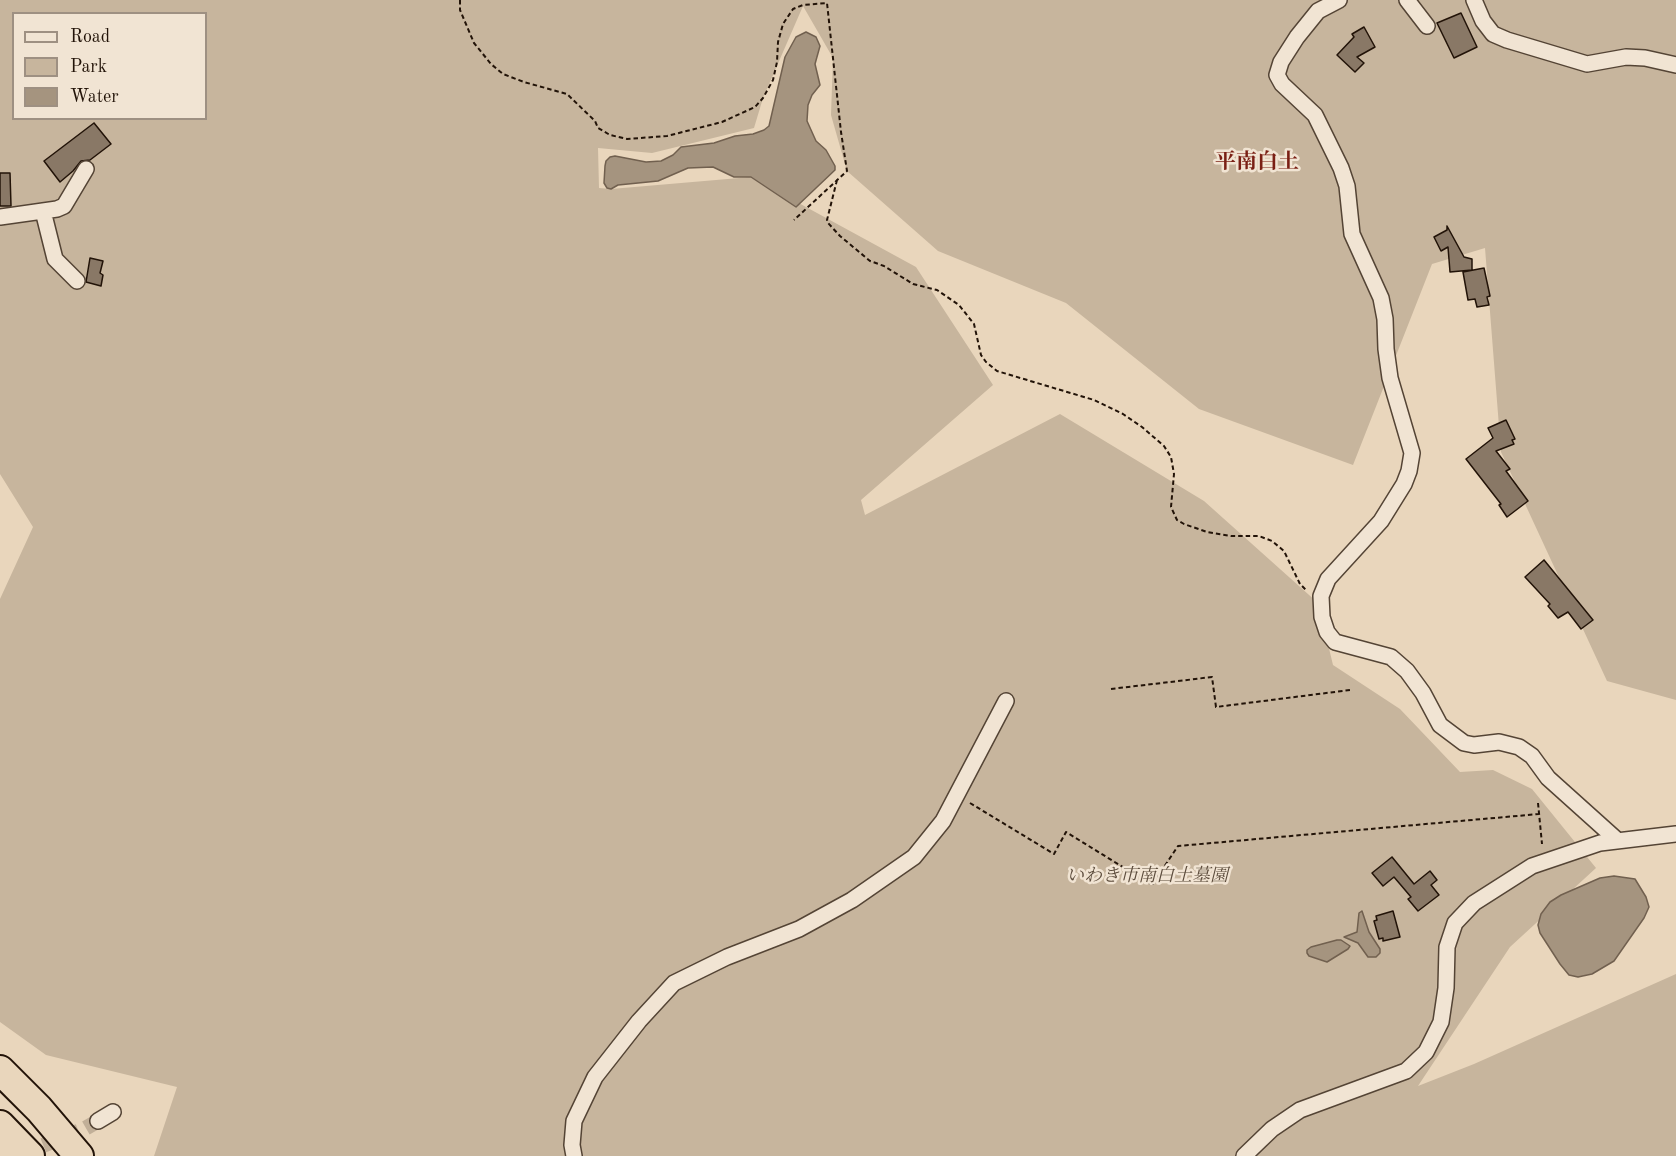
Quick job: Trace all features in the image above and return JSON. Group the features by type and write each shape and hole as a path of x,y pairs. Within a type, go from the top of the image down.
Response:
{"highway":[{"path":"0,1070 39,1109 80,1156"},
{"path":"0,1125 30,1156"}],"street":[{"path":"1339,0 1318,11 1297,37 1281,62 1277,75 1282,84 1315,115 1341,168 1347,186 1352,234 1381,298 1390,378 1412,453 1404,484 1381,521 1328,579 1321,596 1322,617 1327,632 1335,642 1391,657 1407,671 1423,693 1440,725 1464,743 1474,745 1499,742 1519,747 1532,756 1548,778 1617,840"},
{"path":"1407,0 1427,26"},
{"path":"1474,0 1483,21 1493,34 1507,40 1587,64 1626,57 1645,58 1676,65"},
{"path":"0,217 64,206 86,169"},
{"path":"43,211 55,259 77,281"},
{"path":"574,1156 572,1145 574,1121 595,1077 639,1021 674,983 727,957 799,929 852,900 914,857 943,821 1006,701"},
{"path":"1244,1156 1272,1129 1300,1110 1406,1071 1426,1052 1441,1022 1446,988 1447,947 1455,923 1474,903 1532,866 1600,843 1676,834"},
{"path":"98,1121 113,1112"}],"path":[{"path":"460,0 460,10 474,43 491,64 503,74 567,94 595,121 598,128 610,135 627,139 667,136 739,116 755,107 773,80 778,42 793,9 803,5 827,3 847,171 794,220"},
{"path":"837,180 827,220 840,236 870,261 884,266 914,284 937,290 959,305 974,324 981,355 997,371 1094,400 1123,414 1142,427 1164,446 1171,457 1174,474 1171,507 1177,520 1207,532 1231,536 1259,536 1272,541 1284,551 1300,584 1321,601"},
{"path":"1111,689 1212,677 1216,707 1350,690"},
{"path":"957,796 1054,854 1066,832 1152,885 1178,846 1539,814"},
{"path":"1538,803 1542,844"}],"green space":[{"name":"いわき市南白土墓園","path":"0,0 1676,0 1676,700 1607,681 1501,452 1485,248 1432,264 1353,465 1199,409 1066,303 938,251 847,171 831,115 833,58 803,6 763,98 754,128 652,153 598,148 599,188 611,189 751,177 916,267 993,385 861,500 865,515 1060,414 1204,501 1318,603 1333,665 1400,709 1460,772 1493,770 1532,789 1596,868 1510,947 1418,1086 1474,1064 1676,974 1676,1156 154,1156 177,1087 46,1055 0,1022 0,599 33,527 0,474"}],"water":[{"path":"806,32 816,37 820,46 815,64 820,85 808,105 807,121 816,141 826,150 835,170 796,207 751,177 734,177 713,167 688,168 658,181 607,188 604,183 605,166 610,157 646,162 661,161 673,155 681,147 714,143 764,130 769,126 785,57 796,37"},
{"path":"1614,876 1635,879 1649,907 1644,918 1614,961 1592,974 1578,977 1569,975 1540,933 1538,925 1541,914 1550,902 1561,895 1600,878"},
{"path":"1362,911 1369,932 1380,949 1376,957 1368,957 1358,943 1344,937 1357,932 1359,913"},
{"path":"1337,940 1350,946 1327,962 1309,956 1307,953 1311,947"}],"building":[{"path":"1461,13 1477,47 1454,58 1437,23"},
{"path":"1364,27 1375,47 1357,57 1364,63 1355,72 1337,55 1354,37 1352,34"},
{"path":"94,123 111,144 90,160 81,161 60,182 44,161"},
{"path":"0,173 10,173 11,206 0,206"},
{"path":"1447,226 1464,257 1472,259 1472,270 1450,272 1448,247 1441,251 1434,237 1447,230"},
{"path":"90,258 103,261 100,273 103,275 101,286 86,282"},
{"path":"1484,268 1490,296 1487,297 1489,305 1477,307 1475,299 1468,300 1463,272"},
{"path":"1506,420 1515,439 1512,440 1514,444 1496,451 1510,469 1506,471 1528,501 1507,517 1499,505 1501,504 1466,459 1493,438 1488,428"},
{"path":"1544,560 1593,620 1581,629 1568,612 1558,618 1548,606 1550,604 1525,577"},
{"path":"1392,857 1414,884 1430,871 1437,880 1431,885 1439,895 1418,911 1408,899 1411,897 1394,877 1383,886 1372,873"},
{"path":"1393,911 1400,937 1383,941 1383,938 1379,939 1374,921 1377,920 1376,916"}],"tunnel":[{"path":"22,1154 98,1121"}],"district":[{"name":"平南白土","path":"1257,162"}]}
